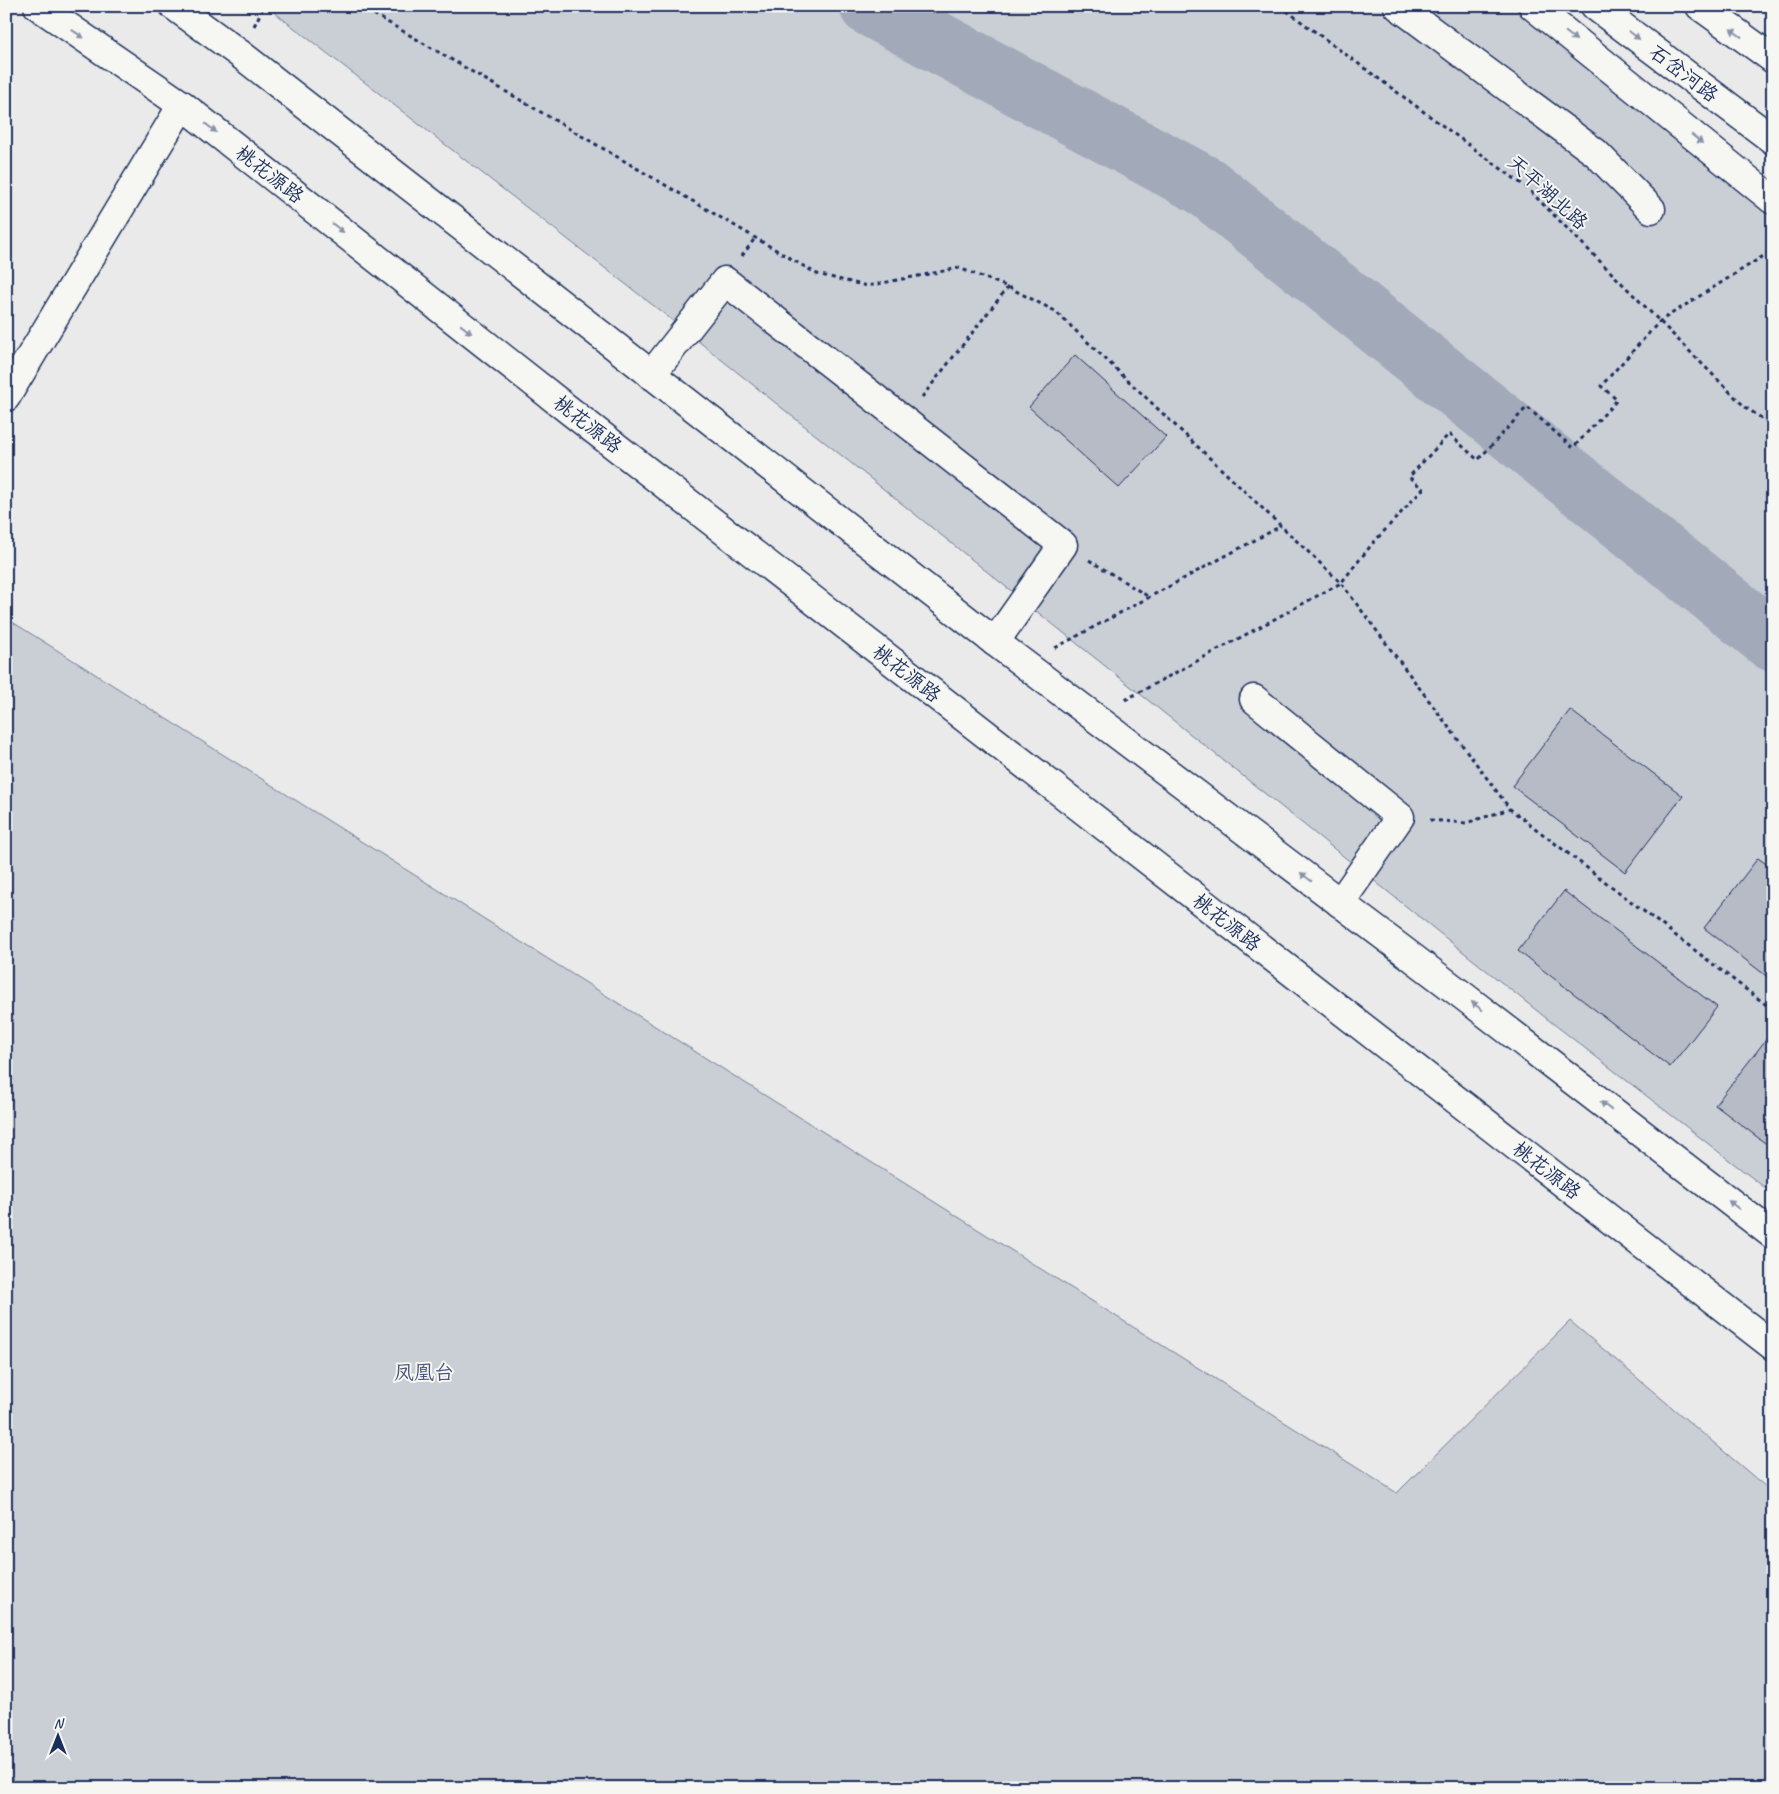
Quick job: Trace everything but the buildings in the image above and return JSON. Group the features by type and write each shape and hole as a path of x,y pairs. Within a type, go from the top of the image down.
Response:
{"main road":[{"name":"桃花源路","path":"38,6 182,105 570,411 1773,1346"},
{"path":"174,6 240,54 995,642 1340,903 1773,1235"},
{"path":"1398,6 1596,153 1651,209"},
{"path":"1533,6 1773,200"},
{"name":"石岔河路","path":"1595,6 1773,140"},
{"path":"1700,6 1773,59"},
{"path":"6,397 182,105"},
{"path":"651,375 725,281 1063,544 995,642"},
{"path":"1254,699 1400,817 1340,903"}],"path":[{"path":"360,6 818,274 867,286 959,268 1008,287 1055,310 1341,583 1510,809 1773,1010"},
{"name":"天平湖北路","path":"1280,6 1526,187 1745,407 1773,426"},
{"path":"1094,716 1341,583 1373,543 1423,489 1409,477 1449,434 1478,460 1527,407 1573,448 1617,400 1601,386 1660,321 1773,250"},
{"path":"903,420 1008,287"},
{"path":"1025,665 1281,526"},
{"path":"1063,544 1149,597"},
{"path":"1400,817 1466,823 1510,809"}],"green space":[{"path":"266,6 1512,6 1773,218 1773,1194 1546,1018 663,313"},
{"name":"凤凰台","path":"6,618 1397,1493 1570,1321 1773,1493 1773,1788 6,1788"}],"waterway":[{"path":"870,6 1205,186 1773,641"}]}
